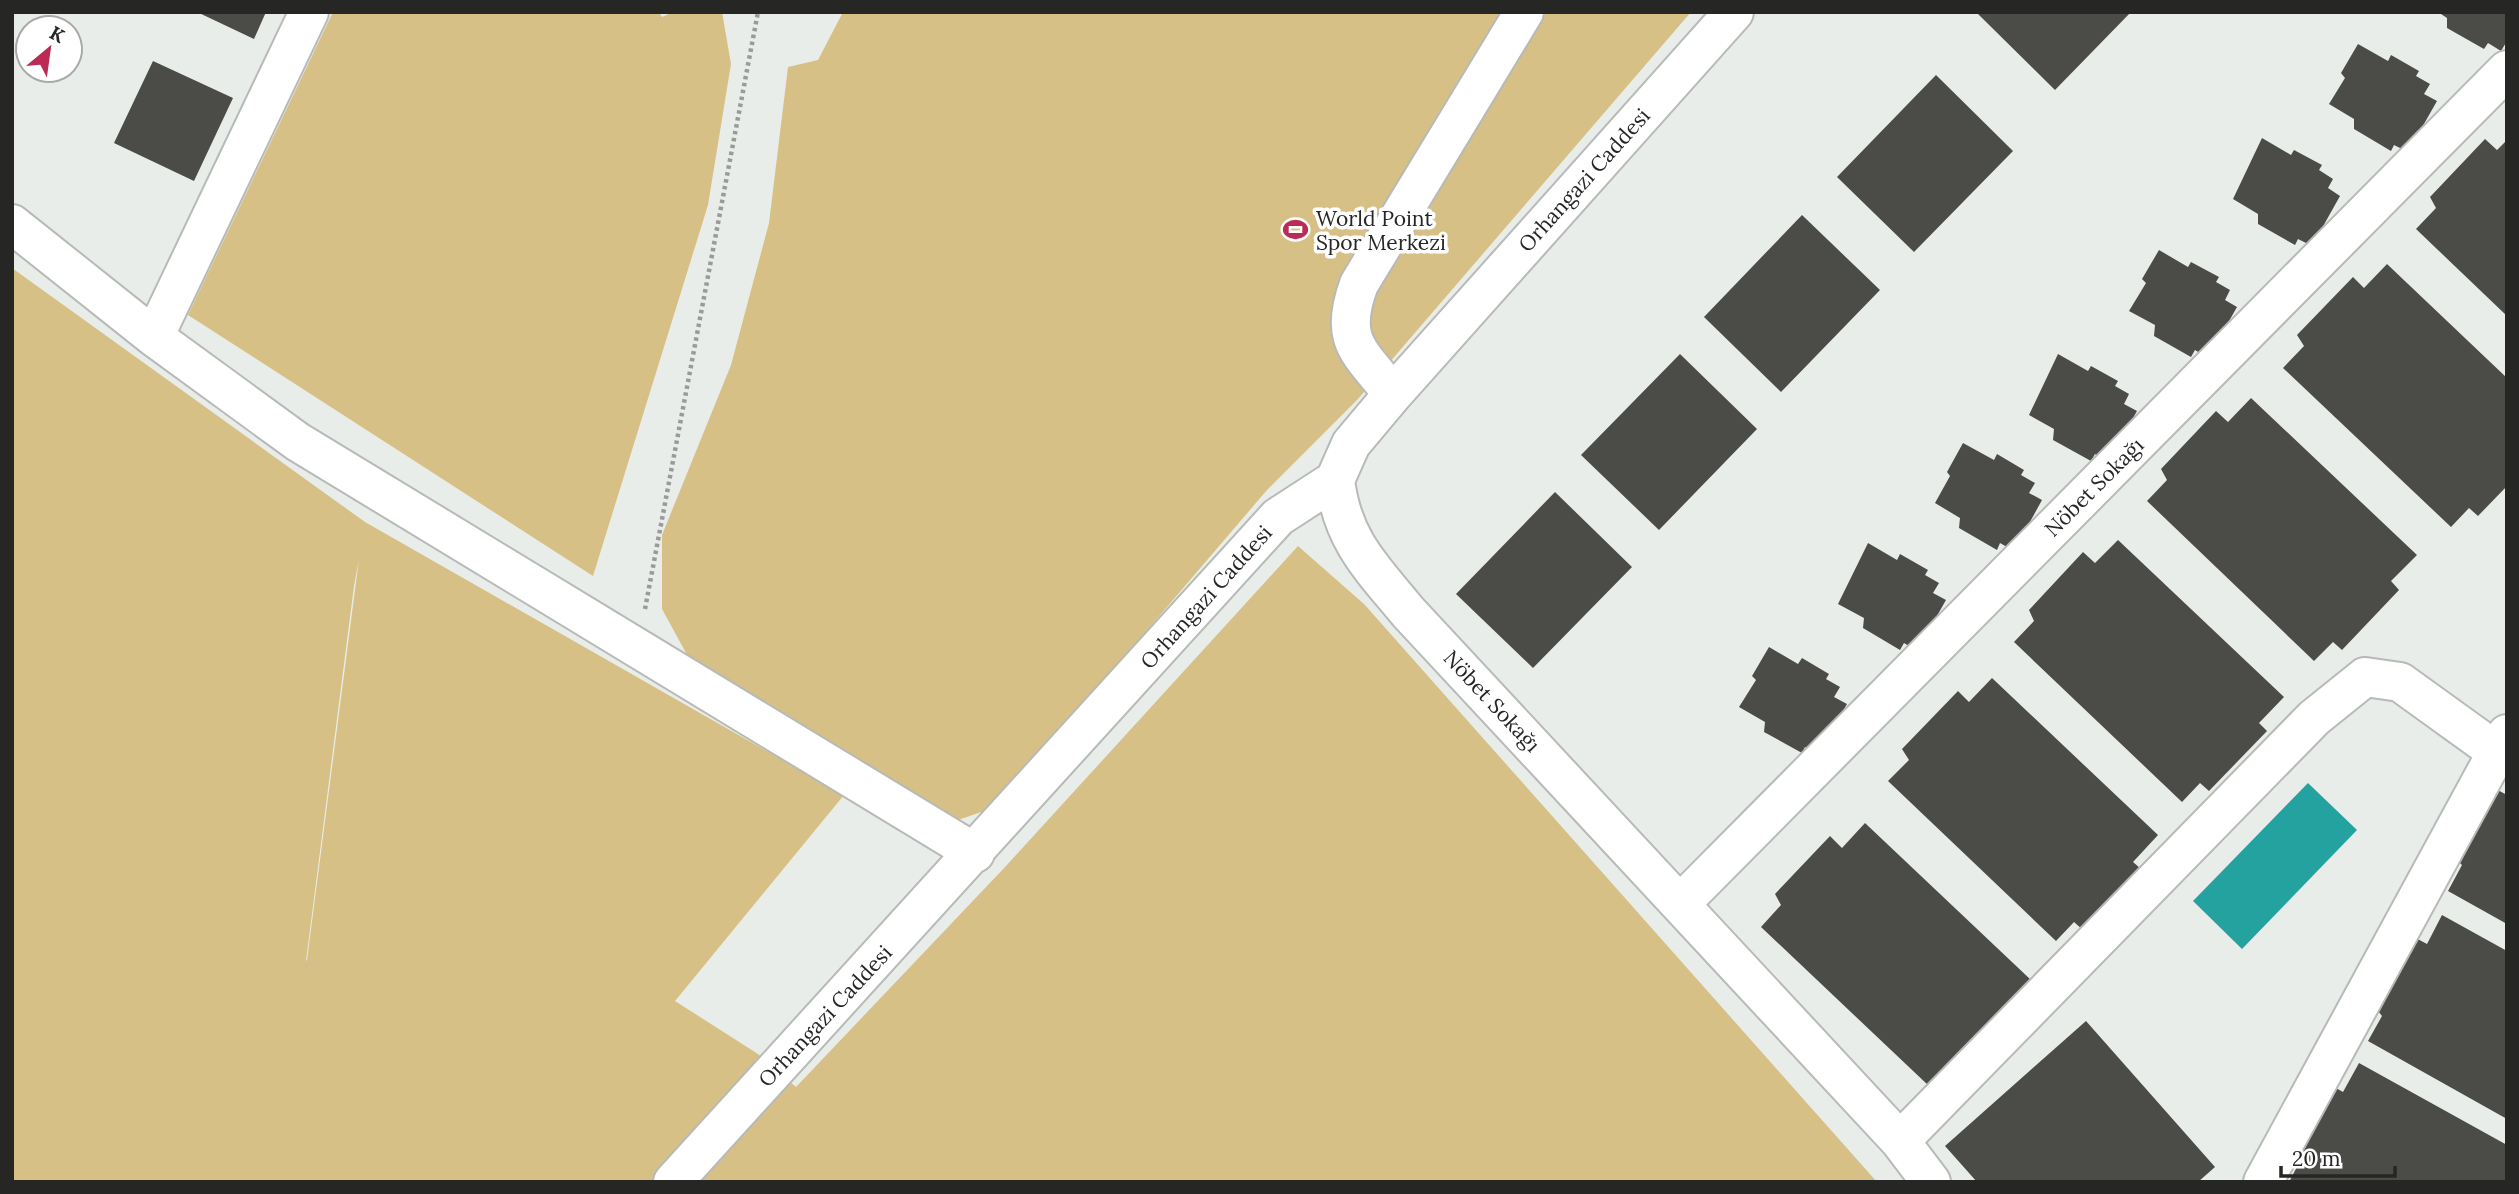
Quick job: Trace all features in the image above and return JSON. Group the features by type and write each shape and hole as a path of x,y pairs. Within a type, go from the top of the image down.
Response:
{"street":[{"path":"154,337 310,12"},
{"path":"1393,394 1354,344 1349,313 1359,284 1524,12"},
{"name":"Orhangazi Caddesi","path":"673,1182 1278,517 1335,480 1351,444 1393,394 1734,12"},
{"name":"Nöbet Sokağı","path":"1681,903 2507,70"},
{"path":"12,224 154,337 298,442 975,853"},
{"name":"Nöbet Sokağı","path":"1335,480 1338,511 1355,547 1408,611 1900,1141 1931,1182"},
{"path":"1900,1141 2314,718 2365,677 2400,682 2502,743 2263,1182"}],"path":[{"path":"637,648 758,12"}],"shaded area":[{"path":"333,12 659,12 662,17 673,12 722,12 731,64 708,205 593,576 188,315"},
{"path":"843,12 1691,12 1358,399 1267,490 996,807 958,820 692,664 662,609 662,535 731,365 769,223 788,67 818,60"},
{"path":"12,268 365,522 844,795 675,1001 758,1054 796,1087 1006,866 1298,546 1364,604 1877,1182 12,1182","holes":["359,559 307,960 354,586"]}],"water":[{"path":"2308,783 2357,830 2242,949 2193,901"}],"building":[{"path":"197,12 266,12 254,39"},
{"path":"2131,12 2055,90 1978,14"},
{"path":"2438,12 2507,12 2507,41 2501,51 2488,43 2484,49 2447,28 2447,18"},
{"path":"2358,44 2388,61 2391,55 2419,71 2416,76 2430,84 2424,94 2437,101 2408,152 2394,145 2391,151 2354,129 2354,119 2329,104 2345,78 2341,73"},
{"path":"153,61 233,98 194,181 114,143"},
{"path":"1936,75 2013,151 1914,252 1837,177"},
{"path":"2262,138 2291,155 2294,150 2322,165 2319,170 2333,179 2328,188 2340,196 2312,246 2298,239 2295,245 2258,224 2258,214 2233,199"},
{"path":"2485,139 2497,150 2507,140 2507,316 2416,229 2436,208 2430,197"},
{"path":"1802,215 1880,290 1781,392 1704,317"},
{"path":"2159,250 2188,267 2191,262 2219,277 2216,282 2230,290 2225,300 2237,307 2208,358 2195,350 2191,357 2154,336 2155,325 2129,311 2146,283 2142,279"},
{"path":"2387,264 2507,378 2507,486 2478,516 2469,508 2451,527 2283,368 2304,346 2297,335 2353,277 2364,288"},
{"path":"1680,354 1757,429 1659,530 1581,455"},
{"path":"2058,354 2088,371 2091,366 2118,381 2115,386 2129,394 2124,404 2137,411 2108,462 2095,454 2091,461 2053,440 2054,429 2029,415"},
{"path":"2251,398 2417,555 2391,581 2399,590 2342,650 2333,642 2314,661 2147,501 2167,480 2161,469 2216,411 2228,422"},
{"path":"1963,443 1994,460 1997,454 2024,470 2021,475 2035,483 2029,493 2042,500 2014,551 2000,543 1997,550 1959,528 1960,518 1935,503 1950,476 1947,472"},
{"path":"1555,492 1632,567 1533,668 1456,594"},
{"path":"2118,540 2284,697 2259,723 2267,731 2209,791 2200,783 2182,802 2014,642 2034,621 2029,610 2083,552 2095,563"},
{"path":"1868,543 1897,560 1900,554 1928,570 1925,575 1939,583 1933,593 1946,600 1917,651 1904,643 1900,650 1863,628 1864,618 1838,604"},
{"path":"1769,647 1798,664 1802,658 1829,674 1826,679 1840,687 1834,697 1847,704 1818,754 1805,747 1802,753 1764,732 1765,722 1739,707 1756,680 1752,676"},
{"path":"1992,678 2158,835 2133,862 2141,869 2083,930 2074,922 2056,941 1888,781 1909,760 1902,749 1958,691 1969,702"},
{"path":"2492,787 2507,795 2507,924 2448,891 2462,865 2453,856"},
{"path":"1865,823 2031,980 1929,1086 1761,927 1781,905 1775,894 1830,836 1842,848"},
{"path":"2442,915 2507,951 2507,1119 2368,1041 2382,1016 2374,1006 2412,936 2427,944"},
{"path":"2086,1021 2215,1167 2198,1182 1977,1182 1945,1146"},
{"path":"2359,1063 2507,1145 2507,1182 2289,1182 2299,1163 2291,1154 2329,1084 2343,1092"}],"place":[{"name":"World Point Spor Merkezi","path":"1296,230"}]}
